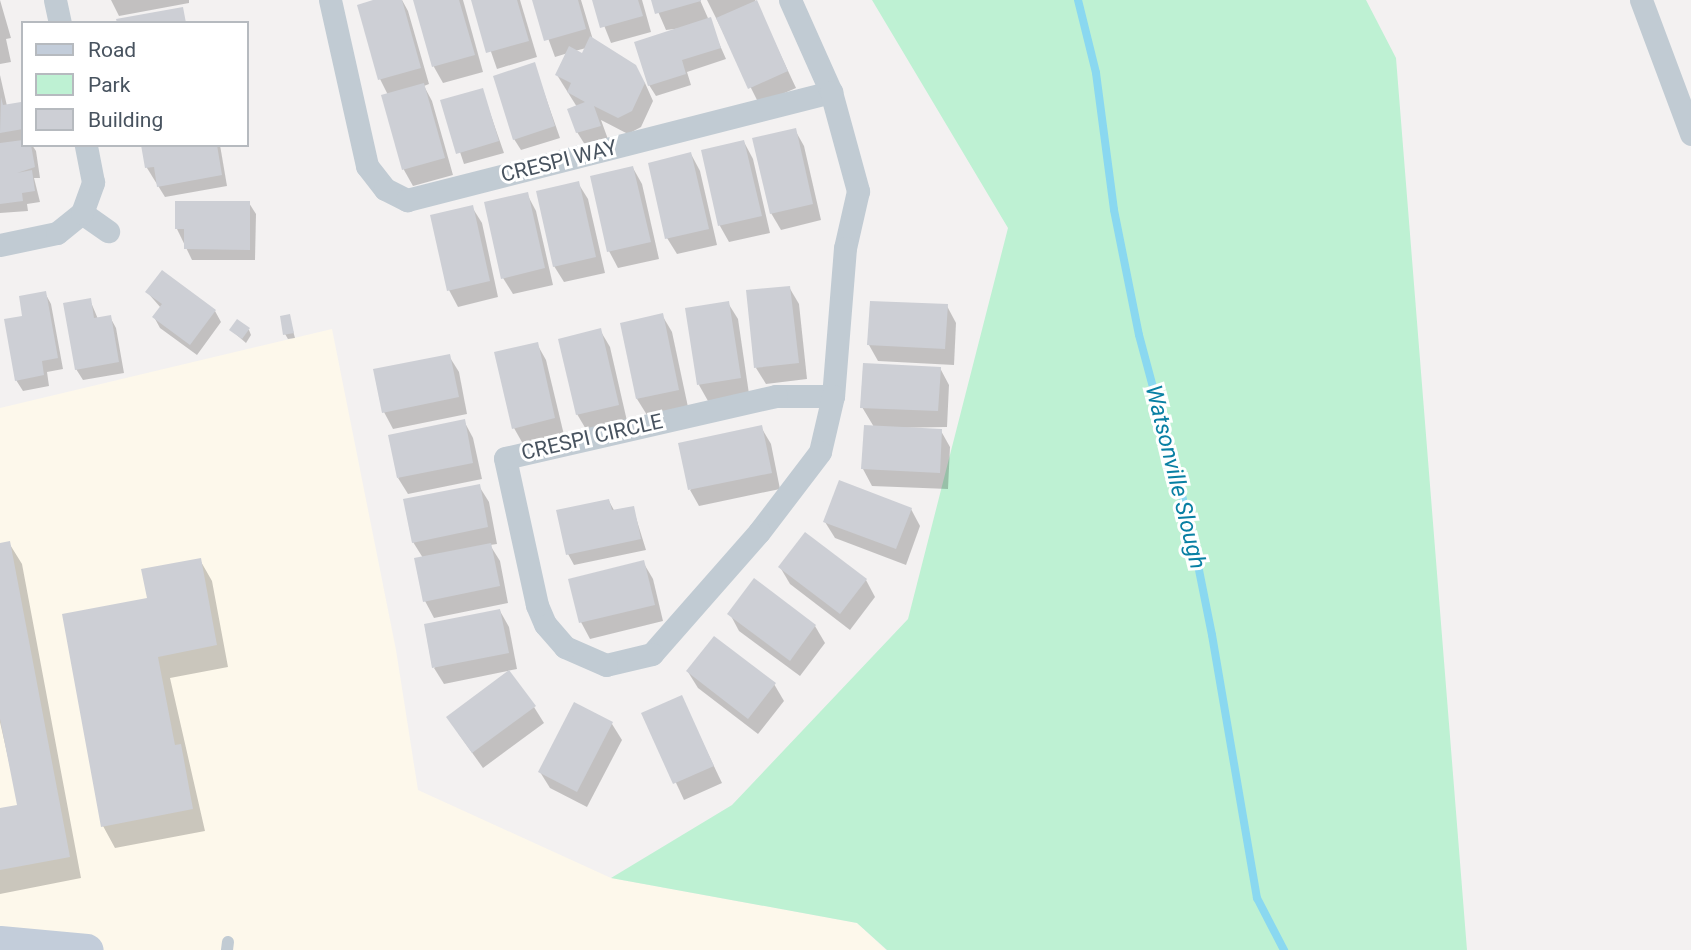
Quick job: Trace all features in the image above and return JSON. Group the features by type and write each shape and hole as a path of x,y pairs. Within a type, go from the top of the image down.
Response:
{"street":[{"path":"55,0 60,21"},
{"name":"CRESPI WAY","path":"330,0 367,166 385,189 407,200 831,92"},
{"path":"790,0 831,92"},
{"path":"1641,0 1691,134"},
{"name":"CRESPI CIRCLE","path":"831,92 858,191 845,248 833,396 827,435 808,471 666,642 639,661 606,665 578,656 554,636 537,604 505,458 755,400 833,396"},
{"path":"0,245 57,233 82,213 93,182 86,147"},
{"path":"82,213 108,231"},
{"path":"0,943 87,950"}],"shaded area":[{"path":"332,329 396,650 418,790 611,878 857,923 886,950 0,950 0,408"}],"green space":[{"path":"872,0 1366,0 1396,58 1467,950 887,950 857,923 611,878 732,805 908,619 1008,228"}],"building":[{"path":"373,0 402,0 421,68 378,80 357,5"},
{"path":"413,0 459,0 475,55 432,67"},
{"path":"471,0 517,0 529,41 486,53"},
{"path":"532,0 578,0 586,29 544,41"},
{"path":"592,0 638,0 643,16 600,28"},
{"path":"651,0 701,0 701,1 655,14"},
{"path":"757,0 788,71 748,89 716,18"},
{"path":"183,7 186,21 116,21"},
{"path":"711,17 721,48 682,60 686,74 648,86 634,42"},
{"path":"590,36 636,65 645,83 632,111 618,118 594,106 601,126 576,133 567,109 585,102 567,92 571,83 555,75 569,46 582,53"},
{"path":"535,62 555,126 513,140 493,76"},
{"path":"424,83 445,158 402,170 381,95"},
{"path":"483,88 499,141 456,154 440,100"},
{"path":"1,97 3,105 21,102 21,129 0,133"},
{"path":"796,128 813,204 770,214 752,138"},
{"path":"21,140 21,147 31,147 35,167 17,173 32,170 35,191 22,193 23,201 0,204 0,143"},
{"path":"744,140 762,216 718,226 701,150"},
{"path":"141,147 217,147 222,175 157,187 154,167 145,168"},
{"path":"691,152 709,229 665,239 648,163"},
{"path":"633,166 651,242 607,252 590,176"},
{"path":"579,181 596,257 553,267 536,191"},
{"path":"528,192 545,268 501,279 484,202"},
{"path":"175,201 250,201 250,250 184,249 184,229 175,229"},
{"path":"473,205 490,281 447,291 430,215"},
{"path":"162,270 216,310 190,345 152,317 162,304 145,292"},
{"path":"790,286 799,363 754,368 746,290"},
{"path":"46,291 58,358 42,361 44,375 15,381 4,319 22,316 19,296"},
{"path":"91,298 94,318 111,315 119,362 75,370 63,303"},
{"path":"729,301 741,378 697,385 685,308"},
{"path":"870,301 948,304 945,349 867,345"},
{"path":"663,313 679,390 636,399 620,323"},
{"path":"290,314 294,333 283,335 280,316"},
{"path":"237,319 250,328 242,339 229,330"},
{"path":"601,328 619,405 576,415 558,339"},
{"path":"538,342 555,418 512,429 494,352"},
{"path":"450,354 459,397 382,413 373,369"},
{"path":"863,363 941,367 938,411 860,408"},
{"path":"465,419 473,463 397,478 388,435"},
{"path":"762,425 772,473 688,490 678,443"},
{"path":"864,425 942,429 940,473 861,469"},
{"path":"839,480 912,508 896,549 823,522"},
{"path":"480,484 488,527 412,543 403,499"},
{"path":"609,499 612,510 634,506 641,539 566,555 556,510"},
{"path":"805,532 867,579 840,614 778,567"},
{"path":"10,541 70,857 0,870 0,808 17,805 0,719 0,543"},
{"path":"491,543 500,586 423,602 414,558"},
{"path":"201,558 217,645 158,657 175,745 181,744 193,809 101,827 62,614 147,598 141,569"},
{"path":"644,560 655,605 579,623 568,579"},
{"path":"754,578 816,625 790,661 727,614"},
{"path":"500,609 509,653 432,668 424,624"},
{"path":"714,636 776,683 748,719 686,671"},
{"path":"509,670 536,706 472,753 446,717"},
{"path":"682,695 714,766 673,784 641,713"},
{"path":"574,702 613,722 577,792 538,772"}],"waterway":[{"name":"Watsonville Slough","path":"1078,0 1096,73 1114,210 1139,335 1190,525 1212,635 1257,898 1284,950"}]}
